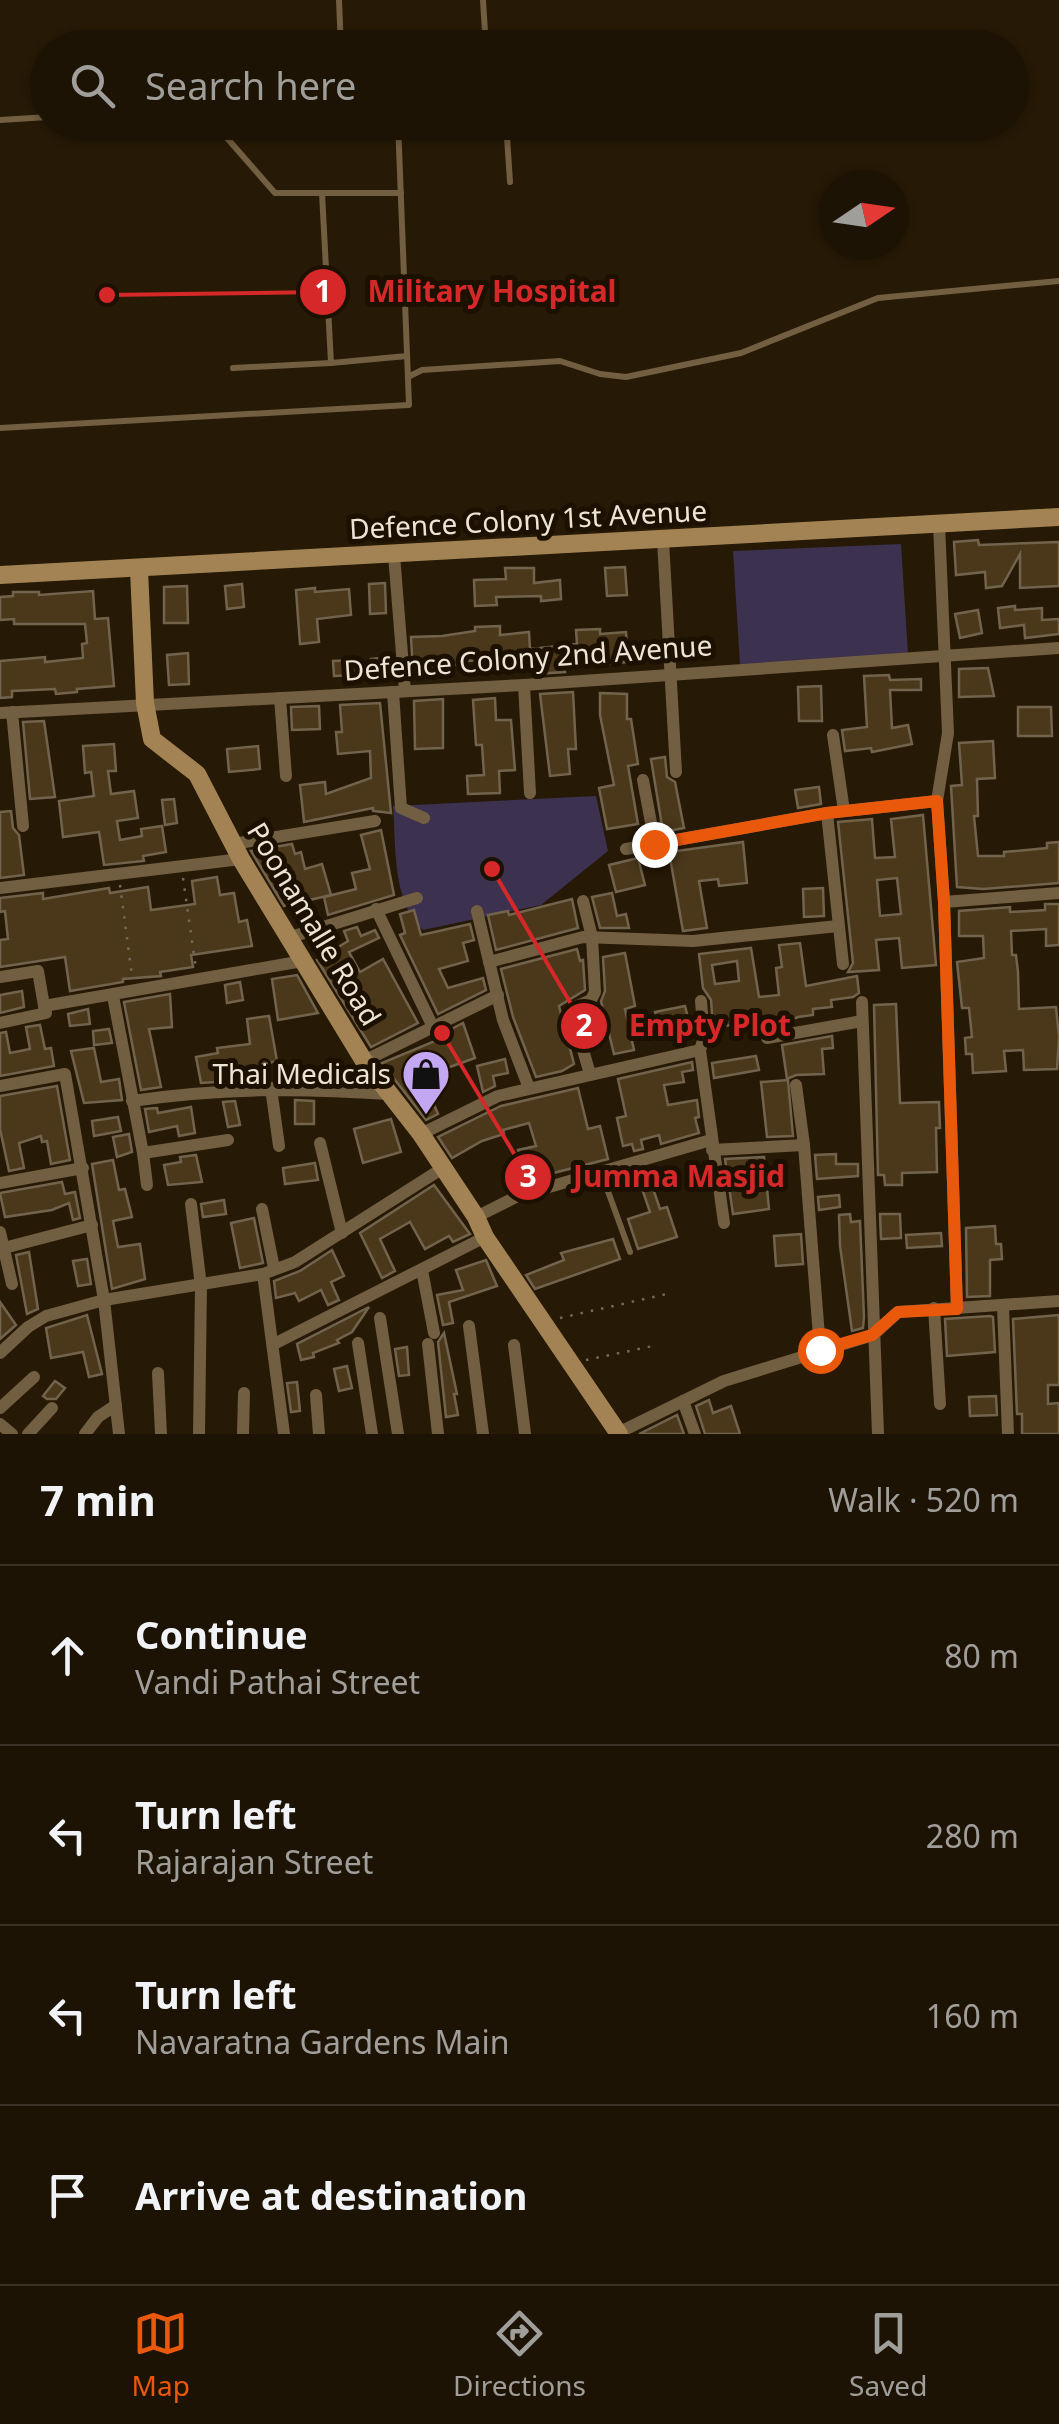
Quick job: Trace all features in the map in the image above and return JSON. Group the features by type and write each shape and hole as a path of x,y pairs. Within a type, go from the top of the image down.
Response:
{"street":[{"name":"Defence Colony 1st Avenue","path":"0,575 1059,518"},
{"path":"939,524 948,734 937,801 944,902 957,1309"},
{"path":"664,540 676,772"},
{"path":"394,556 401,808 424,818"},
{"name":"Poonamalle Road","path":"140,570 145,703 152,739 197,774 237,852 364,1061 421,1134 476,1217 485,1238 618,1434"},
{"name":"Defence Colony 2nd Avenue","path":"6,713 524,686 1059,648"},
{"path":"524,686 530,793"},
{"path":"280,698 286,776"},
{"path":"6,713 23,826"},
{"path":"834,734 844,811"},
{"path":"643,780 654,844"},
{"path":"626,849 827,813 937,801"},
{"path":"827,813 844,964"},
{"path":"0,888 182,866 375,821"},
{"path":"944,902 1059,893"},
{"path":"291,937 417,898"},
{"path":"583,901 592,937 595,992 591,1000 572,1012 590,1074"},
{"path":"376,909 432,1027"},
{"path":"477,911 504,1020 529,1088"},
{"path":"489,962 592,937 693,941 838,926"},
{"path":"44,1006 303,960"},
{"path":"0,977 38,971 46,1014 0,1023"},
{"path":"364,1061 498,995"},
{"path":"112,996 147,1186"},
{"path":"700,1001 704,1038 700,1050 724,1223"},
{"path":"862,1002 878,1434"},
{"path":"767,1038 862,1021"},
{"path":"421,1134 498,1096 700,1050"},
{"path":"0,1086 65,1074 104,1300 119,1434"},
{"path":"796,1085 820,1350"},
{"path":"132,1102 186,1093 271,1088 389,1094"},
{"path":"271,1088 279,1146"},
{"path":"143,1153 228,1140"},
{"path":"320,1144 342,1233"},
{"path":"476,1217 518,1196 600,1171 712,1145 804,1146"},
{"path":"0,1183 83,1168"},
{"path":"0,1353 46,1316 104,1300 201,1286 295,1262 443,1168"},
{"path":"191,1204 201,1286 199,1434"},
{"path":"262,1209 284,1434"},
{"path":"4,1248 92,1225"},
{"path":"0,1232 12,1284"},
{"path":"274,1344 485,1238"},
{"path":"422,1270 438,1434"},
{"path":"618,1434 724,1381 872,1335 898,1312 1059,1300"},
{"path":"1004,1306 1008,1434"},
{"path":"934,1308 940,1404"},
{"path":"380,1318 398,1434"},
{"path":"469,1326 483,1434"},
{"path":"358,1344 372,1434"},
{"path":"514,1345 526,1434"},
{"path":"158,1373 161,1434"},
{"path":"0,1408 34,1378"},
{"path":"242,1434 244,1393"},
{"path":"316,1395 319,1434"},
{"path":"682,1402 695,1434"},
{"path":"85,1434 98,1417 116,1405"},
{"path":"28,1434 52,1408"},
{"path":"0,1424 12,1434"}],"lane":[{"path":"339,0 340,30"},
{"path":"483,0 485,30"},
{"path":"0,120 30,118"},
{"path":"229,140 275,193 401,193"},
{"path":"0,428 409,405 399,140"},
{"path":"507,140 510,182"},
{"path":"322,193 332,363"},
{"path":"408,377 422,370 560,361 600,374 626,377 741,353 878,298 1059,282"},
{"path":"233,368 407,356"},
{"path":"600,1171 630,1252"}],"path":[{"path":"182,866 197,980"},
{"path":"118,874 134,992"},
{"path":"543,1322 671,1294"},
{"path":"570,1363 658,1346"}],"shaded area":[{"path":"901,544 908,654 740,665 733,551"},
{"path":"596,796 608,851 541,905 423,930 413,919 401,889 393,806"}],"building":[{"path":"978,540 979,545 1059,542 1059,586 1020,588 1020,554 1002,586 986,588 985,572 956,575 954,542"},
{"path":"625,567 627,595 607,596 605,568"},
{"path":"505,568 534,568 534,583 560,580 561,599 496,597 497,605 475,606 474,580 506,579"},
{"path":"385,583 386,613 370,614 369,584"},
{"path":"242,584 244,607 227,609 225,586"},
{"path":"187,586 188,623 164,623 164,587"},
{"path":"315,588 315,592 349,589 351,615 317,619 319,642 300,644 296,590"},
{"path":"93,591 95,619 108,618 114,686 56,694 55,689 12,691 12,697 0,698 0,661 83,658 82,644 87,643 85,624 14,624 14,619 0,620 0,597 13,596 13,592 39,595"},
{"path":"1015,606 1015,610 1042,608 1042,620 1059,619 1059,634 1025,638 1024,625 1000,628 998,608"},
{"path":"978,610 982,633 960,638 955,614"},
{"path":"500,626 500,635 529,632 530,649 577,644 576,630 600,629 600,634 626,632 628,662 564,667 565,672 536,674 536,668 512,670 511,658 467,661 433,667 433,671 413,672 411,637"},
{"path":"188,653 189,684 169,685 167,655"},
{"path":"389,657 390,672 372,674 371,659"},
{"path":"356,660 357,675 334,676 333,661"},
{"path":"988,668 994,696 959,697 959,669"},
{"path":"889,675 890,680 921,679 921,690 890,690 892,728 908,725 912,744 872,752 871,748 845,751 842,730 867,727 864,676"},
{"path":"821,686 822,721 799,721 798,687"},
{"path":"573,692 576,749 568,749 570,774 550,776 540,694"},
{"path":"600,693 627,694 627,719 631,719 638,764 628,766 638,824 607,829 599,788 614,785 600,715"},
{"path":"495,698 496,720 511,720 515,770 499,771 500,793 468,794 467,776 484,775 482,745 476,745 473,700"},
{"path":"443,699 443,748 415,749 414,701"},
{"path":"380,703 391,813 373,808 304,822 300,785 325,782 326,794 371,778 370,751 338,754 336,732 342,732 340,705"},
{"path":"319,706 320,729 292,730 291,707"},
{"path":"1018,707 1051,707 1052,736 1018,736"},
{"path":"44,721 55,797 30,799 23,722"},
{"path":"993,741 995,778 977,779 978,816 974,816 978,856 1004,856 1004,852 1047,848 1047,843 1059,842 1059,883 983,889 957,887 951,786 962,785 959,743"},
{"path":"114,744 116,771 108,771 111,794 134,791 138,818 117,821 120,840 142,836 141,829 162,826 166,852 143,856 144,861 104,865 99,832 63,837 59,801 94,796 91,772 85,773 83,746"},
{"path":"258,746 260,769 229,772 227,749"},
{"path":"665,757 667,777 675,782 684,828 663,832 651,759"},
{"path":"819,787 821,804 798,808 795,790"},
{"path":"174,799 177,823 165,825 162,800"},
{"path":"11,811 13,828 19,835 24,875 0,878 0,812"},
{"path":"923,815 936,965 902,968 899,938 876,940 879,970 848,972 853,963 838,822 872,819 875,858 895,857 891,819","holes":["897,878 901,914 880,916 877,880"]},
{"path":"381,830 394,895 328,915 324,897 356,889 352,873 370,869 361,835"},
{"path":"743,842 747,883 719,886 718,879 699,881 707,928 683,931 669,852"},
{"path":"292,844 295,854 301,852 305,869 322,864 331,895 284,906 251,851"},
{"path":"638,858 645,885 616,892 609,865"},
{"path":"217,877 220,895 234,893 239,922 247,920 252,946 191,955 193,967 160,972 161,976 123,979 70,991 65,957 0,967 0,940 8,939 0,898 43,893 43,899 109,888 110,893 148,887 151,910 195,904 192,881"},
{"path":"823,888 824,916 804,917 803,889"},
{"path":"612,893 617,916 626,914 629,928 600,928 592,897"},
{"path":"572,899 578,928 496,950 488,915 508,911 509,915"},
{"path":"1045,904 1059,904 1059,945 1046,946 1046,929 1011,931 1012,955 1016,955 1019,1009 1056,1007 1057,1069 1024,1070 1023,1050 1004,1051 1006,1071 973,1073 972,1054 966,1054 965,1038 972,1037 969,1008 962,1008 957,962 984,958 983,936 959,936 959,911 1010,907 1010,912 1045,910"},
{"path":"414,910 421,935 470,924 474,940 463,943 468,961 439,969 448,988 483,978 486,990 438,1014 400,935 405,933 400,914"},
{"path":"357,927 361,936 375,930 379,938 349,952 360,972 383,959 418,1023 371,1047 317,960 348,941 344,931"},
{"path":"800,943 806,986 857,976 859,993 831,1000 832,1007 813,1009 813,1015 765,1028 758,1034 755,1021 713,1028 711,1000 703,988 699,954 751,948 759,997 779,995 779,945","holes":["737,961 739,981 715,984 712,965"]},
{"path":"577,949 580,961 583,960 585,990 559,1006 574,1064 536,1077 513,1017 501,969"},
{"path":"625,953 635,1006 625,1009 634,1050 614,1054 601,1001 605,991 603,957"},
{"path":"297,975 318,1013 278,1020 272,979"},
{"path":"240,982 243,1000 227,1003 225,985"},
{"path":"22,991 24,1007 0,1013 0,995"},
{"path":"170,994 172,1027 149,1029 161,1087 141,1090 124,1002"},
{"path":"896,1004 900,1103 939,1102 940,1128 936,1128 937,1172 902,1173 902,1185 885,1185 884,1175 878,1175 874,1005"},
{"path":"685,1006 689,1022 659,1029 655,1012"},
{"path":"88,1009 90,1024 70,1026 68,1014"},
{"path":"269,1016 277,1061 246,1068 249,1080 201,1083 196,1057 218,1053 217,1048 250,1044 247,1019"},
{"path":"463,1023 475,1058 422,1077 438,1114 426,1120 382,1063 440,1039 438,1036"},
{"path":"40,1025 45,1049 51,1048 54,1066 0,1076 0,1033 6,1032 10,1053 30,1049 26,1027"},
{"path":"109,1029 112,1043 94,1045 93,1031"},
{"path":"832,1036 833,1048 822,1049 824,1074 787,1079 782,1045"},
{"path":"94,1048 101,1082 119,1079 122,1100 84,1103 71,1051"},
{"path":"756,1056 759,1070 714,1078 712,1063"},
{"path":"505,1059 508,1073 493,1076 495,1086 483,1092 477,1066"},
{"path":"692,1062 693,1070 682,1072 684,1082 664,1085 668,1105 697,1100 699,1117 695,1118 699,1133 661,1144 659,1135 641,1140 643,1149 634,1151 632,1144 623,1146 617,1118 626,1116 618,1079"},
{"path":"788,1080 793,1136 767,1137 761,1082"},
{"path":"57,1086 70,1160 51,1164 47,1141 42,1142 41,1136 19,1143 24,1168 9,1171 0,1129 0,1096"},
{"path":"578,1088 588,1129 600,1126 608,1159 526,1183 518,1150 536,1146 529,1123 503,1130 504,1134 452,1158 438,1137 501,1106"},
{"path":"295,1100 314,1101 314,1124 295,1124"},
{"path":"235,1101 240,1125 228,1127 223,1102"},
{"path":"191,1107 195,1133 179,1136 177,1126 149,1132 145,1109 157,1108 158,1113"},
{"path":"118,1117 121,1131 94,1136 92,1121"},
{"path":"391,1119 401,1152 363,1163 354,1129"},
{"path":"129,1134 132,1152 117,1157 113,1137"},
{"path":"836,1154 836,1164 858,1164 858,1176 817,1179 815,1155"},
{"path":"196,1155 202,1182 168,1185 164,1165"},
{"path":"764,1157 769,1209 733,1214 725,1159"},
{"path":"113,1160 119,1190 125,1189 132,1217 113,1221 118,1247 140,1244 145,1279 112,1289 92,1164"},
{"path":"315,1163 318,1180 285,1184 283,1168"},
{"path":"648,1174 660,1209 667,1207 677,1237 638,1249 628,1219 650,1212 638,1177"},
{"path":"62,1182 65,1194 75,1192 80,1218 73,1220 69,1203 52,1210 5,1217 0,1193"},
{"path":"434,1185 470,1234 453,1242 449,1236 425,1249 410,1222 380,1239 395,1271 382,1278 360,1233"},
{"path":"839,1195 840,1207 819,1210 818,1197"},
{"path":"224,1200 226,1214 203,1217 201,1204"},
{"path":"850,1214 851,1222 860,1221 864,1317 863,1328 852,1331 839,1215"},
{"path":"880,1214 900,1214 901,1238 881,1239"},
{"path":"254,1218 263,1263 240,1268 231,1223"},
{"path":"995,1226 1002,1259 990,1260 990,1296 967,1297 966,1228"},
{"path":"941,1233 942,1246 907,1248 906,1235"},
{"path":"801,1234 803,1264 776,1266 774,1236"},
{"path":"613,1239 620,1259 535,1289 526,1275 564,1260 561,1253"},
{"path":"332,1250 344,1276 331,1282 339,1300 328,1305 321,1290 299,1301 295,1293 276,1298 274,1281 300,1271"},
{"path":"29,1252 38,1309 27,1314 16,1255"},
{"path":"87,1259 91,1284 78,1286 73,1261"},
{"path":"486,1260 497,1286 449,1302 453,1323 443,1325 437,1295 463,1290 456,1270"},
{"path":"0,1302 16,1325 0,1339"},
{"path":"369,1307 352,1332 337,1340 339,1343 301,1360 297,1344"},
{"path":"87,1315 102,1374 89,1377 83,1352 51,1358 46,1328"},
{"path":"1059,1315 1059,1385 1048,1385 1048,1404 1059,1403 1059,1434 1022,1434 1022,1414 1017,1414 1013,1319"},
{"path":"990,1316 995,1352 947,1356 945,1319"},
{"path":"444,1333 458,1415 446,1417 438,1342"},
{"path":"407,1347 409,1375 399,1376 395,1349"},
{"path":"347,1366 352,1388 339,1391 334,1369"},
{"path":"55,1381 65,1388 56,1399 47,1399 43,1396"},
{"path":"297,1382 300,1411 291,1412 287,1383"},
{"path":"996,1396 997,1415 970,1416 969,1397"},
{"path":"709,1400 713,1413 731,1406 740,1434 705,1434 696,1406"},
{"path":"677,1415 684,1434 639,1434"}],"place":[{"name":"Military Hospital","path":"107,295"},
{"name":"Empty Plot","path":"492,869"},
{"name":"Jumma Masjid","path":"442,1033"},
{"name":"Thai Medicals","path":"426,1116"}],"route":[{"path":"654,844 827,813 937,801 944,902 957,1309 898,1312 872,1335 820,1350"}]}
